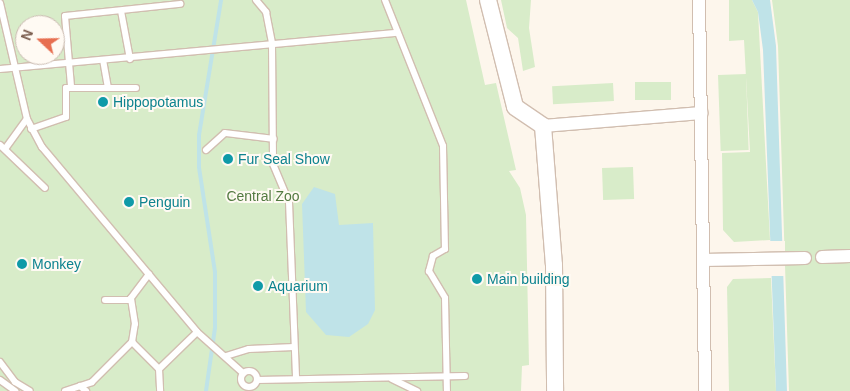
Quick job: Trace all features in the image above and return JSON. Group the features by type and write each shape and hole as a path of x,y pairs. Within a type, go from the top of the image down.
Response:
{"street":[{"path":"488,0 515,107 543,126 701,113"},
{"path":"700,0 704,391"},
{"path":"543,126 554,265 555,391"},
{"path":"822,257 850,256"},
{"path":"703,260 805,258"}],"lane":[{"path":"256,0 266,12 272,44 275,172 289,202 296,379"},
{"path":"385,0 443,146 445,249 433,256 429,271 445,298 447,391"},
{"path":"0,3 31,129 54,164 198,332 218,347 243,373"},
{"path":"71,86 65,16 180,4"},
{"path":"121,11 130,59"},
{"path":"0,69 130,59 206,50 398,33"},
{"path":"103,61 108,88"},
{"path":"31,129 66,117 65,92 71,86 136,88"},
{"path":"27,119 3,147 45,188"},
{"path":"206,150 224,133 274,139"},
{"path":"65,391 80,386 117,361 132,342 136,324 131,300 149,274"},
{"path":"105,300 131,300"},
{"path":"159,369 198,332"},
{"path":"132,342 159,369 160,391"},
{"path":"226,356 249,349 294,347"},
{"path":"0,362 14,386"},
{"path":"243,373 252,372 257,380"},
{"path":"243,373 241,382 244,389 255,386 257,380"},
{"path":"257,380 465,376"},
{"path":"391,378 417,391"},
{"path":"0,380 30,391"},
{"path":"80,386 86,391"}],"green space":[{"name":"Central Zoo","path":"0,0 466,0 485,85 496,83 516,170 509,171 520,188 526,215 529,365 522,366 521,391 0,391"},
{"path":"501,0 531,0 529,28 535,67 523,71 518,38 507,28"},
{"path":"729,0 752,0 758,12 770,240 734,242 723,230 722,153 750,152 744,40 729,41"},
{"path":"772,0 850,0 850,391 789,391 778,46"},
{"path":"746,74 749,150 721,151 718,75"},
{"path":"635,82 671,82 671,100 635,100"},
{"path":"613,83 614,101 553,104 552,86"},
{"path":"633,167 634,199 603,200 602,168"},
{"path":"771,278 776,391 729,391 727,287 733,279"}],"water":[{"path":"752,0 770,0 776,46 787,391 776,391 763,50 758,12"},
{"path":"314,187 335,194 339,225 373,223 375,310 368,324 349,337 326,335 306,312 302,204"}],"pier":[{"path":"768,241 785,241 785,276 768,276"}],"waterway":[{"path":"206,391 215,328 215,272 199,167 199,135 221,0"}],"place":[{"name":"Hippopotamus","path":"103,102"},
{"name":"Fur Seal Show","path":"228,159"},
{"name":"Penguin","path":"129,202"},
{"name":"Monkey","path":"22,264"},
{"name":"Main building","path":"477,279"},
{"name":"Aquarium","path":"258,286"}]}
